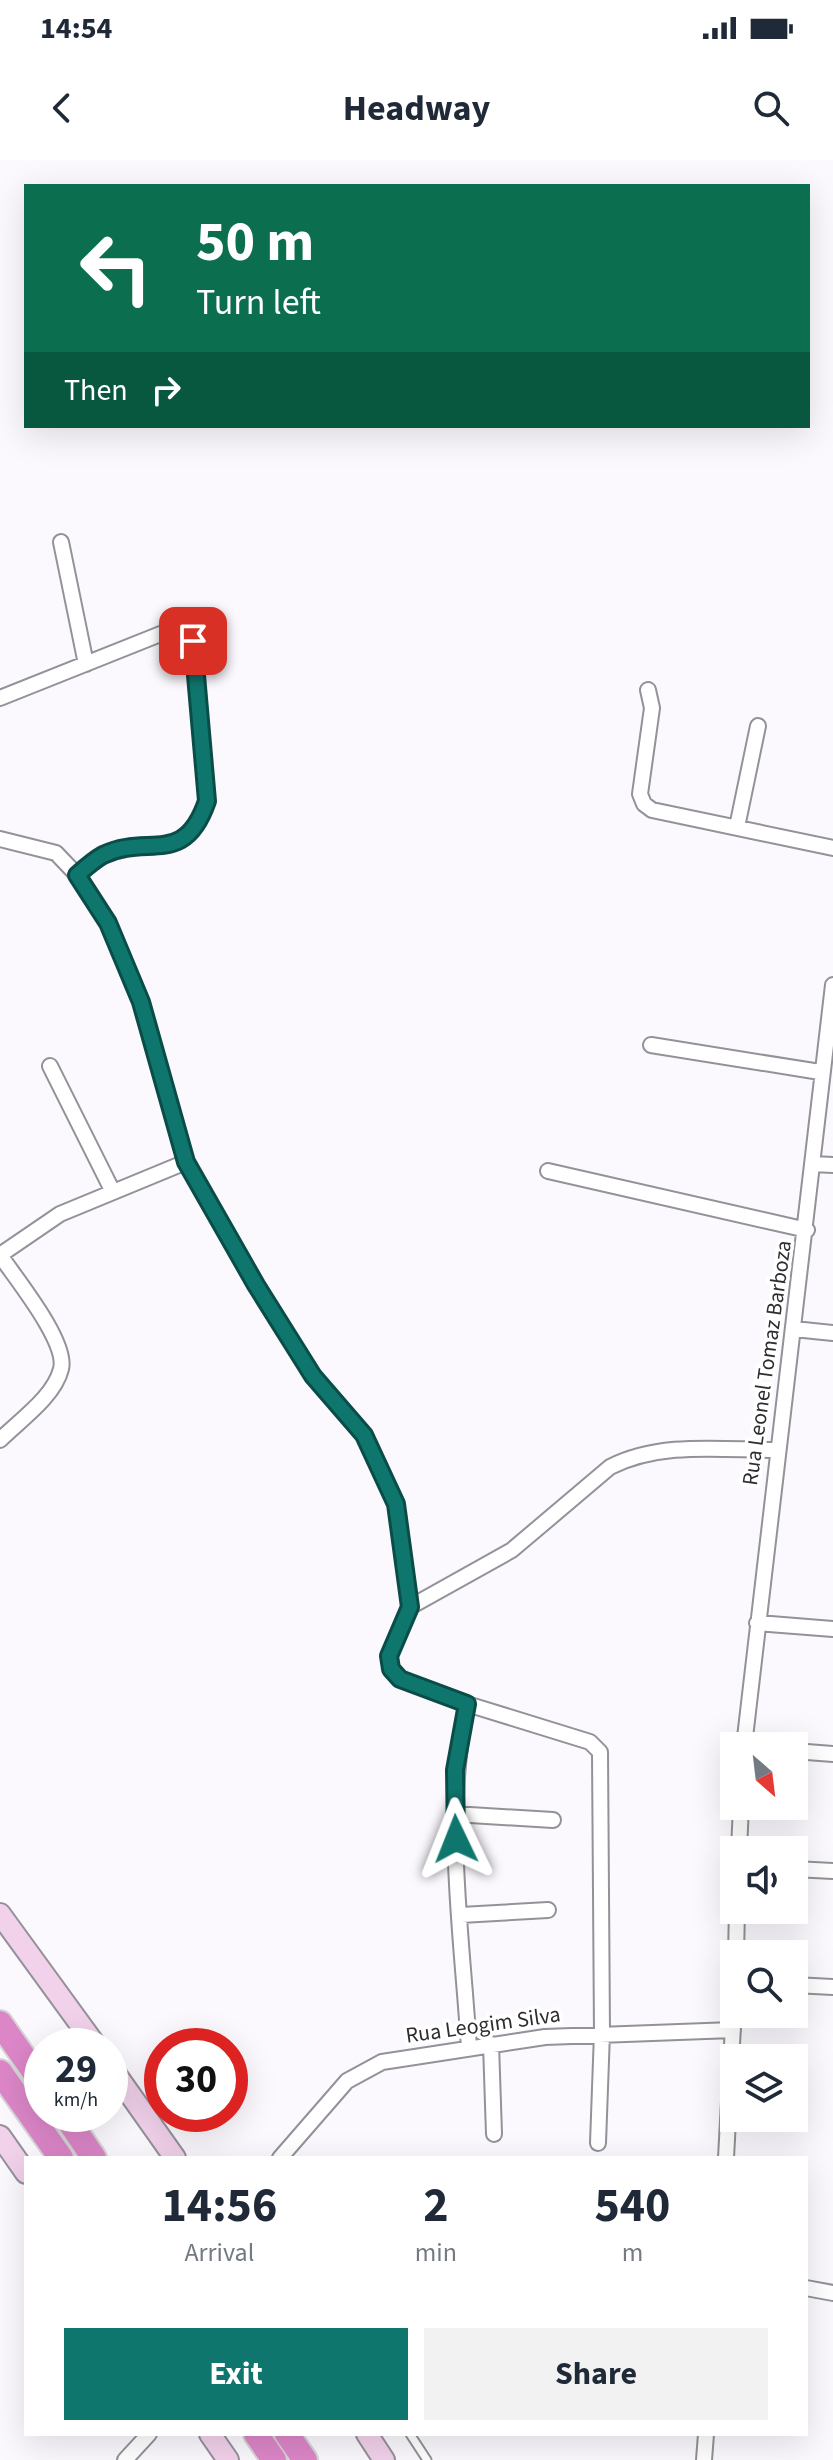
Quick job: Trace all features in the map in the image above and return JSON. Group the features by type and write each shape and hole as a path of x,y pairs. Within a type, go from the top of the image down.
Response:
{"highway":[{"path":"0,2023 24,2057"},
{"path":"0,2072 60,2156"},
{"path":"76,2132 93,2156"},
{"path":"257,2436 274,2460"},
{"path":"288,2436 305,2460"}],"main road":[{"path":"0,1914 83,2028"},
{"path":"128,2091 174,2156"},
{"path":"0,2136 15,2163"},
{"path":"211,2436 228,2460"},
{"path":"368,2436 384,2460"}],"street":[{"path":"61,542 86,664"},
{"path":"0,698 173,629 186,631 193,641 207,801 199,825 178,841 104,854 77,875"},
{"path":"648,690 652,708 640,794 644,804 652,810 833,848"},
{"path":"737,827 758,726"},
{"path":"0,839 44,847 64,860 108,923 141,1002 186,1162 256,1285 313,1376 364,1435 396,1504 410,1607 389,1656 395,1675 467,1704 590,1742 600,1752 602,2033 598,2143"},
{"name":"Rua Leonel Tomaz Barboza","path":"745,1732 777,1450 807,1230 820,1072 833,985"},
{"path":"651,1045 820,1072"},
{"path":"50,1066 113,1192"},
{"path":"0,1440 49,1391 62,1367 62,1358 51,1333 0,1255 60,1214 186,1162"},
{"path":"813,1164 833,1165"},
{"path":"548,1171 807,1230"},
{"path":"794,1329 833,1333"},
{"path":"410,1607 512,1550 595,1478 628,1458 666,1450 777,1450"},
{"path":"757,1623 833,1629"},
{"path":"467,1704 457,1749 454,1814 469,2048"},
{"path":"808,1752 833,1754"},
{"path":"454,1814 553,1820"},
{"path":"808,1870 833,1871"},
{"path":"461,1915 548,1910"},
{"path":"808,1986 833,1987"},
{"path":"726,2156 733,2030"},
{"name":"Rua Leogim Silva","path":"282,2156 347,2081 370,2066 491,2044 602,2033 733,2030"},
{"path":"491,2044 494,2134"},
{"path":"808,2288 833,2293"},
{"path":"125,2460 147,2436"},
{"path":"704,2460 706,2436"}],"lane":[{"path":"411,2436 427,2460"}],"route":[{"path":"193,641 207,801 199,825 178,841 104,854 77,875 108,923 141,1002 186,1162 256,1285 313,1376 364,1435 396,1504 410,1607 389,1662 400,1679 467,1704 455,1770 456,1839"}]}
